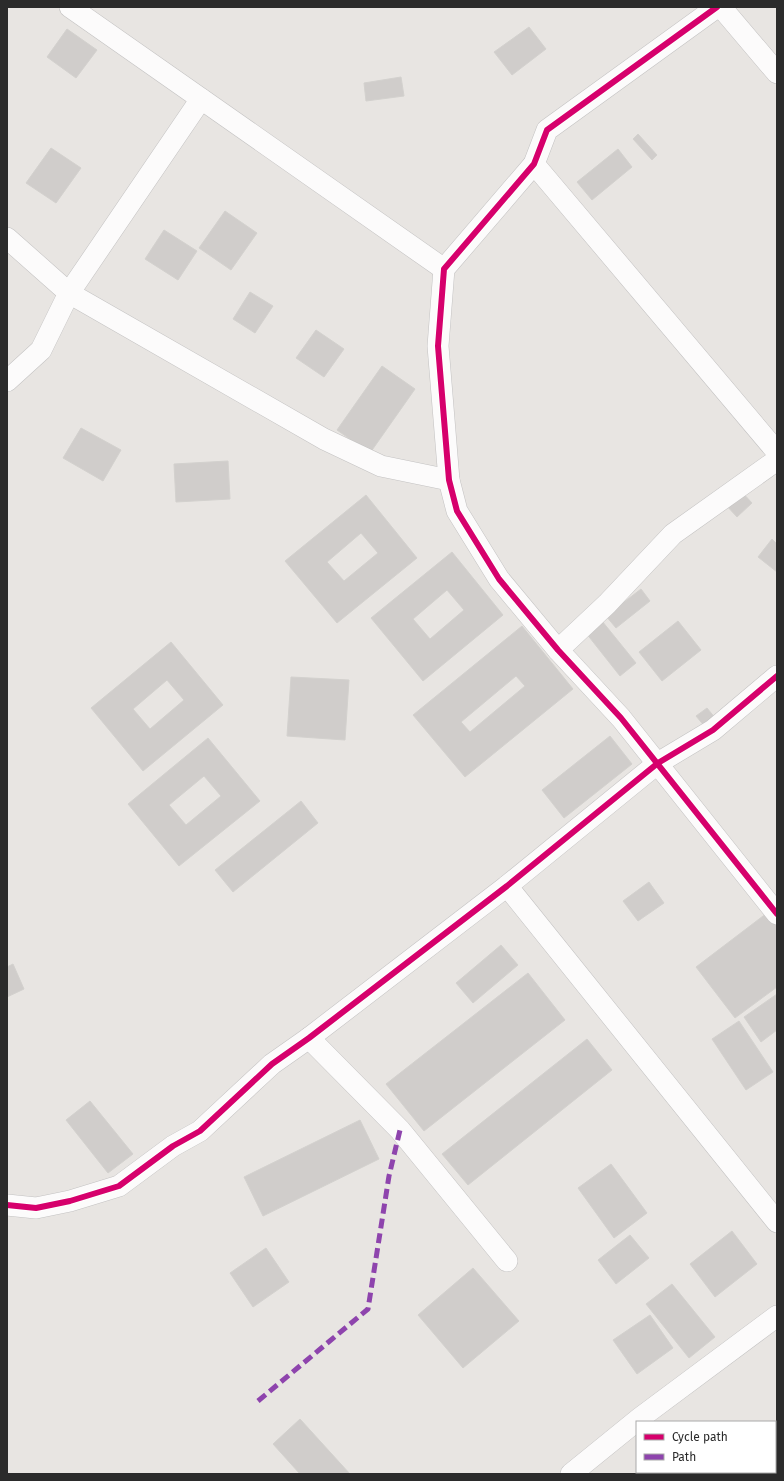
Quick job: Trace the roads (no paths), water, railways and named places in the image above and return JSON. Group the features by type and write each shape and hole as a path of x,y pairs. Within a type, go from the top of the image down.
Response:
{"street":[{"path":"70,7 444,270"},
{"path":"717,7 547,130 534,164 444,270 438,346 449,480 457,512 499,580 558,650 621,718 777,914"},
{"path":"721,7 777,73"},
{"path":"7,381 41,350 69,293 201,99"},
{"path":"534,164 777,452"},
{"path":"7,238 69,293 324,439 381,466 449,480"},
{"path":"558,650 607,604 673,534 777,460"},
{"path":"7,1205 36,1208 70,1201 119,1186 173,1146 200,1131 272,1064 309,1038 507,886 658,763 712,730 777,676"},
{"path":"507,886 777,1222"},
{"path":"309,1038 400,1130 507,1261"},
{"path":"636,1421 777,1316"},
{"path":"571,1474 636,1421"}]}
